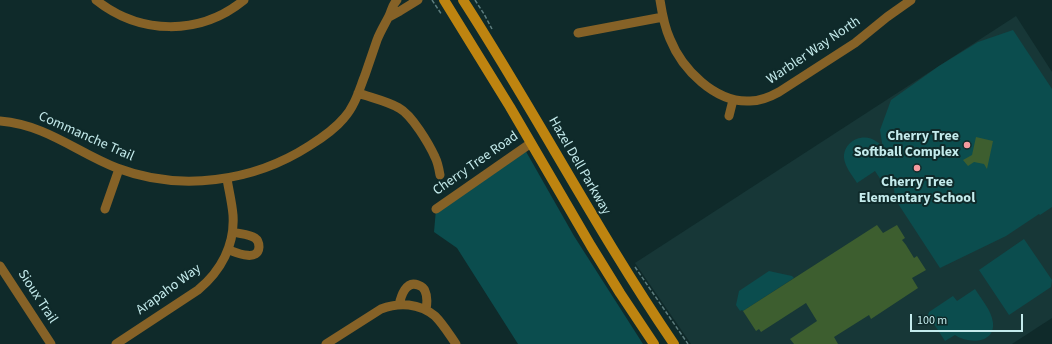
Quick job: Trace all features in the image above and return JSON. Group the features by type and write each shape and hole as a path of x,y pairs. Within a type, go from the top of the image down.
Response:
{"main road":[{"path":"444,0 493,78 591,246 654,344"},
{"name":"Hazel Dell Parkway","path":"463,0 515,83 612,248 674,344"}],"street":[{"path":"96,0 114,13 136,22 153,26 175,27 216,18 231,10 244,0"},
{"name":"Commanche Trail","path":"0,121 24,125 39,130 119,169 139,175 176,181 198,181 227,179 254,172 277,164 302,151 332,131 345,117 351,109 358,93 377,39 389,17 393,4 397,0"},
{"path":"389,17 418,0"},
{"name":"Warbler Way North","path":"660,0 663,17 670,40 683,63 692,73 711,89 721,95 733,100 749,102 767,98 779,92 855,43 911,0"},
{"path":"578,33 663,17"},
{"path":"358,93 400,108 408,114 435,157 440,175"},
{"path":"729,116 733,100"},
{"name":"Cherry Tree Road","path":"436,209 531,143"},
{"path":"105,209 119,169"},
{"name":"Arapaho Way","path":"116,344 192,295 204,285 218,269 228,250 233,232 233,212 227,179"},
{"path":"228,250 250,256 256,253 259,248 258,242 254,238 233,232"},
{"name":"Sioux Trail","path":"0,266 52,344"},
{"path":"399,305 406,287 415,284 425,290 427,300 426,310"},
{"path":"326,344 380,309 399,305 411,305 426,310 434,315 456,344"}],"path":[{"path":"634,266 688,344"}],"shaded area":[{"name":"Cherry Tree Elementary School","path":"1016,16 1052,72 1052,318 1012,344 691,344 635,263"},
{"name":"Cherry Tree Softball Complex","path":"1013,30 1052,89 1052,207 1006,236 940,268 895,199 891,174 881,180 875,171 857,183 846,165 844,158 845,152 847,147 855,140 866,137 879,143 883,149 880,130 891,100 939,66 978,42"},
{"path":"524,148 574,236 643,344 518,344 457,248 434,232 436,209"},
{"path":"1024,239 1052,280 1051,287 1009,315 979,270"},
{"path":"769,271 792,276 794,278 743,311 740,311 736,305 739,291"},
{"path":"975,289 992,319 993,323 990,335 980,340 973,341 960,338 955,335 945,341 928,315 929,312 953,296 957,301"}],"building":[{"path":"976,137 993,141 987,169 984,164 974,162 968,166 963,160 972,155"},
{"name":"Cherry Tree Elementary School","path":"877,225 883,233 897,225 905,238 902,240 914,258 917,256 926,270 912,278 918,288 871,319 869,315 834,337 838,344 794,344 790,339 817,321 806,303 761,332 759,329 756,331 743,311"}],"place":[{"name":"Cherry Tree Softball Complex","path":"967,145"},
{"name":"Cherry Tree Elementary School","path":"917,168"}]}
